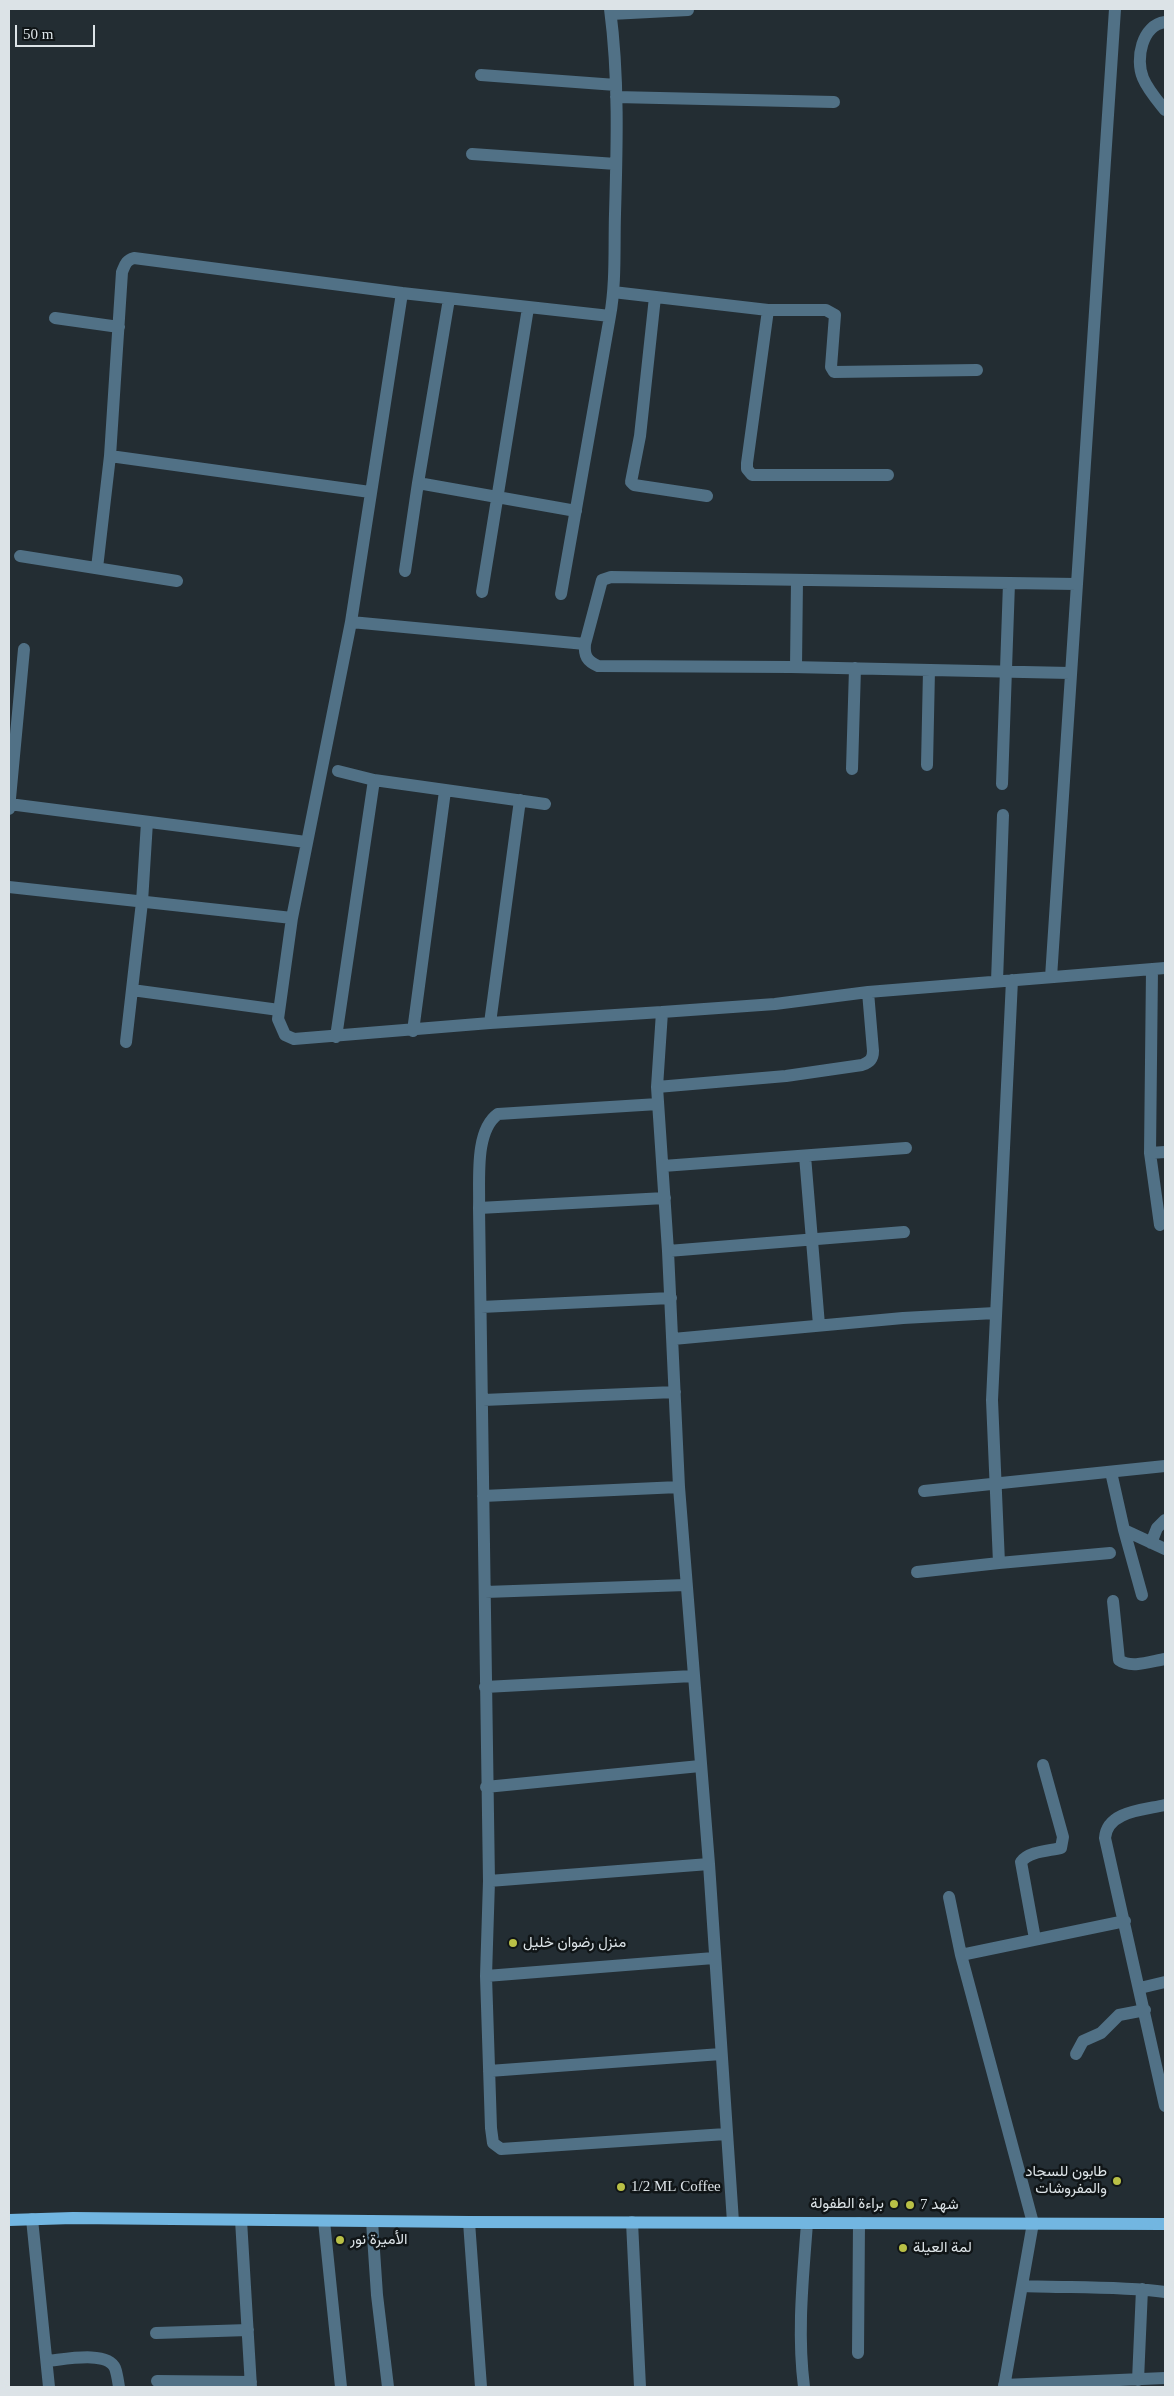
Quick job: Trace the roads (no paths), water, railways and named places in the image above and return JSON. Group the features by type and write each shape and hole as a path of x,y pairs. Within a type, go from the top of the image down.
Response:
{"main road":[{"path":"9,2220 1165,2224"}],"street":[{"path":"1051,977 1115,9"},
{"path":"562,594 613,292 616,91 611,11 688,10"},
{"path":"1165,22 1152,27 1147,32 1140,64 1142,76 1148,89 1165,110"},
{"path":"481,75 616,91 834,102"},
{"path":"472,154 616,164"},
{"path":"97,568 110,456 122,272 126,263 134,258 450,299 610,316"},
{"path":"613,292 768,310 826,310 833,312 835,315 831,367 834,372 977,370"},
{"path":"402,293 351,622 292,918 278,1019 282,1031 289,1039 336,1037 490,1023 774,1004 868,992 1159,968 1150,1152 1160,1225"},
{"path":"655,297 640,436 632,482 634,485 654,489 707,496"},
{"path":"405,571 418,483 450,299"},
{"path":"482,592 528,308"},
{"path":"768,310 747,469 752,475 757,476 888,475"},
{"path":"55,318 118,327"},
{"path":"110,456 370,492"},
{"path":"418,483 576,511"},
{"path":"20,556 176,581"},
{"path":"1070,673 796,667 598,666 587,659 584,654 602,580 611,577 1076,584"},
{"path":"796,667 797,580"},
{"path":"1002,784 1009,583"},
{"path":"351,622 585,644"},
{"path":"9,809 24,649"},
{"path":"852,769 855,668"},
{"path":"927,765 929,670"},
{"path":"338,771 374,780 545,804"},
{"path":"336,1037 374,780"},
{"path":"413,1031 445,791"},
{"path":"490,1023 520,800"},
{"path":"9,804 306,842"},
{"path":"997,981 1003,815"},
{"path":"126,1042 142,902 147,822"},
{"path":"9,887 292,918"},
{"path":"1000,1563 992,1400 1012,980"},
{"path":"132,990 279,1010"},
{"path":"657,1087 786,1076 862,1065 869,1062 873,1058 873,1051 868,992"},
{"path":"662,1012 657,1087 671,1298 679,1487 709,1864 733,2222"},
{"path":"658,1104 498,1114 490,1119 484,1130 481,1152 479,1208 483,1400 486,1787 489,1881 486,1976 492,2138 496,2147 501,2149 726,2134"},
{"path":"662,1166 906,1148"},
{"path":"1150,1152 1165,1152"},
{"path":"805,1156 819,1325"},
{"path":"479,1208 665,1198"},
{"path":"668,1251 904,1232"},
{"path":"481,1307 671,1298"},
{"path":"673,1339 819,1325 995,1313"},
{"path":"483,1400 676,1392"},
{"path":"924,1491 1165,1466"},
{"path":"1111,1472 1124,1530 1142,1595"},
{"path":"483,1496 679,1487"},
{"path":"1151,1543 1157,1528 1165,1520"},
{"path":"1124,1530 1165,1549"},
{"path":"918,1572 1110,1553"},
{"path":"485,1592 686,1585"},
{"path":"1113,1601 1119,1660 1124,1664 1133,1664 1165,1659"},
{"path":"485,1687 693,1676"},
{"path":"1035,1939 1021,1862 1031,1854 1061,1848 1063,1843 1043,1765"},
{"path":"486,1787 700,1766"},
{"path":"1165,1804 1124,1815 1111,1822 1106,1829 1105,1838 1165,2106"},
{"path":"489,1881 709,1864"},
{"path":"950,1897 961,1955 1033,2223 1004,2386 1165,2378"},
{"path":"961,1955 1125,1921"},
{"path":"486,1976 714,1958"},
{"path":"1140,1988 1165,1982"},
{"path":"1076,2054 1083,2041 1101,2033 1119,2015 1145,2010"},
{"path":"489,2071 721,2054"},
{"path":"32,2219 49,2387"},
{"path":"157,2381 251,2385 241,2220"},
{"path":"324,2221 341,2387"},
{"path":"372,2221 377,2295 388,2387"},
{"path":"469,2222 481,2387"},
{"path":"632,2222 640,2387"},
{"path":"804,2387 800,2361 800,2320 807,2223"},
{"path":"858,2352 859,2223"},
{"path":"1023,2286 1142,2289 1165,2292"},
{"path":"1138,2380 1142,2289"},
{"path":"156,2333 248,2330"},
{"path":"47,2361 93,2357 108,2360 114,2366 119,2387"}],"place":[{"name":"منزل رضوان خليل","path":"513,1943"},
{"name":"طابون للسجاد والمفروشات","path":"1117,2181"},
{"name":"1/2 ML Coffee","path":"621,2187"},
{"name":"براءة الطفولة","path":"894,2204"},
{"name":"شهد 7","path":"910,2205"},
{"name":"الأميرة نور","path":"340,2240"},
{"name":"لمة العيلة","path":"903,2248"}]}
